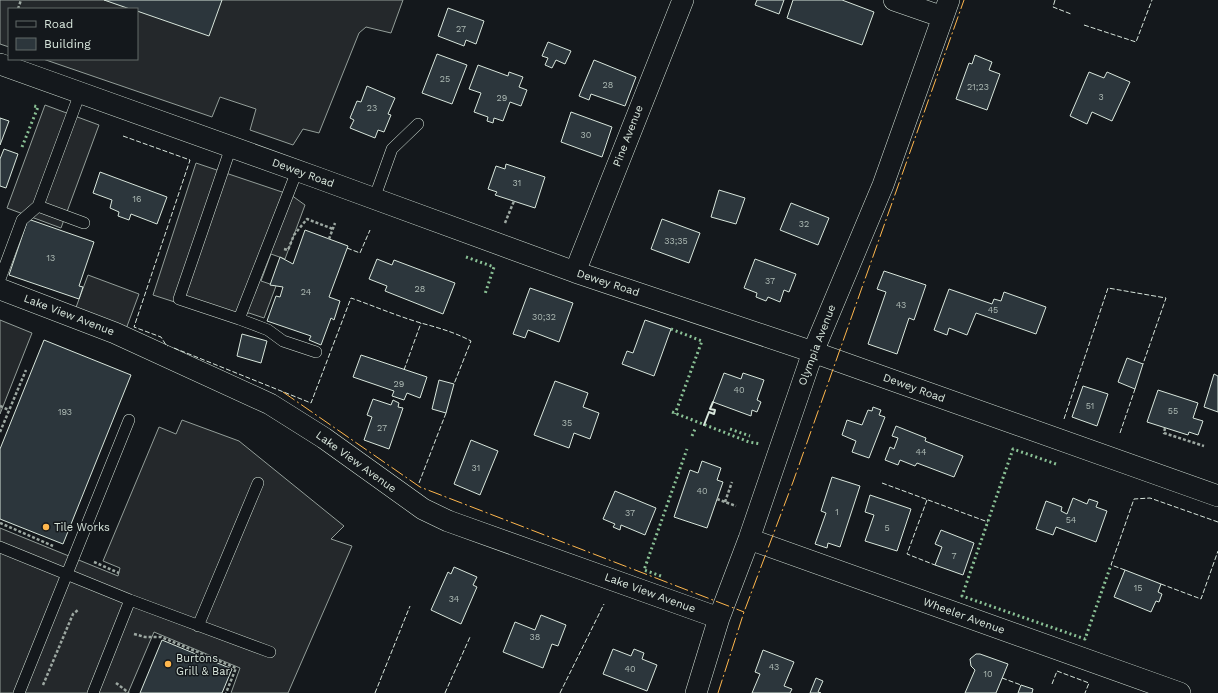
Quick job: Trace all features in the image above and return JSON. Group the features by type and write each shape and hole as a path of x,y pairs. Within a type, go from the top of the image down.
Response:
{"street":[{"name":"Pine Avenue","path":"575,272 683,0"},
{"path":"894,0 946,8"},
{"name":"Olympia Avenue","path":"696,693 719,618 749,539 813,352 883,184 946,8"},
{"name":"Dewey Road","path":"0,64 575,272 813,352 1218,496"},
{"name":"Lake View Avenue","path":"0,289 115,333 270,404 329,442 417,505 448,521 719,618"},
{"name":"Wheeler Avenue","path":"749,539 1180,693"}],"lane":[{"path":"0,279 22,220 38,206 80,93"},
{"path":"374,199 392,149 418,124"},
{"path":"231,147 179,299 268,330 284,341 316,352"},
{"path":"239,319 297,171"},
{"path":"38,206 84,223"},
{"path":"19,693 66,574 130,420"},
{"path":"198,626 258,483"},
{"path":"0,547 130,600 270,652"},
{"path":"93,693 130,600"}],"path":[{"path":"504,228 514,202"},
{"path":"288,250 294,235 307,219 333,229"},
{"path":"329,239 335,223"},
{"path":"0,432 26,370"},
{"path":"0,406 9,410"},
{"path":"1165,428 1164,432 1204,446"},
{"path":"725,502 732,482"},
{"path":"0,524 53,546"},
{"path":"94,562 119,573"},
{"path":"43,686 73,614 78,610"},
{"path":"132,634 145,637 161,637 236,668 226,693"}],"shaded area":[{"path":"0,0 403,0 391,33 366,27 359,33 319,133 303,129 293,145 250,130 256,109 220,97 212,117 46,60 138,60 138,8 8,8 8,47 0,44"},
{"path":"45,105 99,125 61,228 7,208"},
{"path":"196,163 291,195 305,205 285,259 271,254 261,281 276,286 264,318 249,313 221,317 153,295"},
{"path":"88,275 139,294 126,329 75,310"},
{"path":"0,320 32,333 0,414"},
{"path":"182,420 239,441 344,526 331,539 352,546 288,693 231,693 240,668 154,632 128,693 0,693 0,528 118,576 120,568 103,561 159,427 176,434"}],"building":[{"path":"104,0 222,0 209,36 138,11 138,8 127,8"},
{"path":"757,0 784,0 779,14 755,5"},
{"path":"793,0 842,0 874,12 862,45 787,18"},
{"path":"448,8 484,21 476,44 466,40 464,46 438,36"},
{"path":"548,42 571,51 565,64 556,60 552,68 545,65 548,58 542,56"},
{"path":"437,54 467,65 452,104 422,93"},
{"path":"975,55 992,62 989,70 1000,74 987,110 956,99 969,63 972,64"},
{"path":"594,60 636,77 625,106 591,94 589,100 579,96"},
{"path":"478,65 508,76 509,72 523,77 519,87 527,90 521,106 510,102 503,121 494,118 493,123 487,121 488,117 474,112 481,93 469,89"},
{"path":"1089,72 1104,78 1107,72 1130,82 1112,121 1092,112 1087,124 1070,116"},
{"path":"367,86 395,98 388,114 391,115 384,132 378,130 375,138 350,128 354,120 350,118 357,101 361,102"},
{"path":"571,112 612,127 602,157 561,142"},
{"path":"0,118 9,121 0,145"},
{"path":"4,149 18,154 6,188 0,186 0,159"},
{"path":"506,164 545,177 535,208 495,195 497,192 488,189 496,166 505,169"},
{"path":"100,172 167,197 157,224 131,214 129,220 118,216 119,212 110,208 112,200 93,193"},
{"path":"719,190 745,198 736,224 711,217"},
{"path":"791,203 829,218 818,245 780,230"},
{"path":"28,219 94,242 79,286 83,287 79,299 9,275"},
{"path":"662,219 700,233 689,263 651,249"},
{"path":"305,230 348,246 329,297 340,301 334,320 331,318 321,345 309,340 311,336 267,321 276,296 280,297 283,287 270,285 280,257 293,264"},
{"path":"377,259 392,265 394,260 455,283 443,314 385,291 387,286 369,279"},
{"path":"755,259 796,274 789,292 784,290 780,302 768,297 766,301 756,297 757,293 744,288"},
{"path":"884,271 926,285 914,320 909,318 897,354 868,344 886,292 877,289"},
{"path":"530,288 573,303 559,342 528,330 525,338 513,334"},
{"path":"949,289 992,304 994,299 1001,301 1004,292 1046,307 1036,334 976,313 967,335 949,328 947,335 934,330"},
{"path":"645,320 671,329 654,376 622,364 627,351 633,353"},
{"path":"242,334 267,341 261,363 237,356"},
{"path":"44,340 131,375 63,544 0,519 0,449"},
{"path":"361,355 427,377 420,398 407,393 404,400 392,396 394,391 353,377"},
{"path":"1127,358 1143,364 1135,389 1118,382"},
{"path":"724,373 741,379 743,373 764,380 757,400 761,402 757,412 752,410 751,416 713,402"},
{"path":"1214,374 1218,376 1218,412 1204,407"},
{"path":"439,380 454,384 446,413 432,409"},
{"path":"555,381 588,393 583,407 599,413 590,439 574,433 569,448 534,435"},
{"path":"1083,386 1108,394 1097,426 1072,417"},
{"path":"1158,390 1198,403 1193,418 1203,421 1198,435 1189,432 1188,435 1147,422"},
{"path":"373,399 391,405 393,400 399,403 398,407 403,408 389,449 364,440 372,417 367,415"},
{"path":"873,407 881,410 879,415 885,417 869,458 852,452 856,441 842,435 847,420 862,425 868,410 872,411"},
{"path":"896,426 926,438 925,441 963,456 954,477 917,463 915,466 900,460 898,465 885,460 890,447 894,449 898,438 892,436"},
{"path":"471,440 498,451 480,495 454,484"},
{"path":"702,461 721,468 717,480 723,482 707,528 674,517 690,470 698,473"},
{"path":"832,477 860,486 840,547 828,543 827,548 815,544 826,513 821,511"},
{"path":"615,491 656,508 645,535 621,525 620,530 613,527 615,524 603,519"},
{"path":"870,495 911,509 897,551 865,541 874,515 865,512"},
{"path":"1073,498 1087,504 1089,499 1098,502 1096,507 1107,511 1096,542 1056,527 1053,535 1036,529 1046,501 1062,507 1061,511 1067,514"},
{"path":"941,530 974,543 963,575 935,565 942,547 935,544"},
{"path":"454,567 477,577 473,585 477,587 461,624 431,610 448,572 451,574"},
{"path":"1125,570 1161,584 1158,592 1162,594 1159,602 1156,601 1151,612 1114,597"},
{"path":"541,615 566,625 558,646 552,644 543,668 503,652 515,622 535,630"},
{"path":"162,640 232,669 222,693 140,693"},
{"path":"613,649 631,656 634,649 644,653 642,659 657,665 647,691 603,674"},
{"path":"763,650 794,662 784,686 792,689 790,693 752,693 760,674 755,672"},
{"path":"976,654 1008,664 996,693 965,693 975,670 971,666 970,659"},
{"path":"816,678 823,681 818,692 821,693 810,693"},
{"path":"1021,685 1033,689 1032,693 1018,693"}],"hedge":[{"path":"22,147 38,107 34,106"},
{"path":"466,257 494,267 485,294"},
{"path":"671,329 702,341 675,414"},
{"path":"672,412 749,442 761,444"},
{"path":"692,436 695,429"},
{"path":"730,429 750,436"},
{"path":"661,576 644,570 687,449"},
{"path":"1056,464 1013,449 962,596 1085,639 1111,565"}],"fence":[{"path":"1055,0 1053,7 1071,14"},
{"path":"1084,25 1136,42 1152,0"},
{"path":"123,136 190,160 134,327 161,337 168,346"},
{"path":"347,248 360,253 370,230"},
{"path":"1064,419 1108,288 1166,298 1143,364"},
{"path":"174,348 311,403 351,298 471,341 454,384"},
{"path":"404,370 421,323"},
{"path":"1120,433 1135,389"},
{"path":"419,483 446,413"},
{"path":"882,483 988,522"},
{"path":"1125,570 1111,565 1134,499 1150,498 1218,522"},
{"path":"927,500 907,554 935,565"},
{"path":"1161,584 1201,599 1218,551"},
{"path":"560,693 604,604"},
{"path":"375,693 410,606"},
{"path":"445,693 470,637"},
{"path":"1052,684 1057,671 1089,683 1085,693"},
{"path":"1002,678 1021,685"}],"wall":[{"path":"704,425 709,412 714,414 715,410 710,409 713,402"}],"power":[{"path":"718,693 744,612 793,482 964,0"},
{"path":"283,392 420,487 744,612"}],"place":[{"name":"Tile Works","path":"46,527"},
{"name":"Burtons Grill & Bar","path":"168,664"}]}
